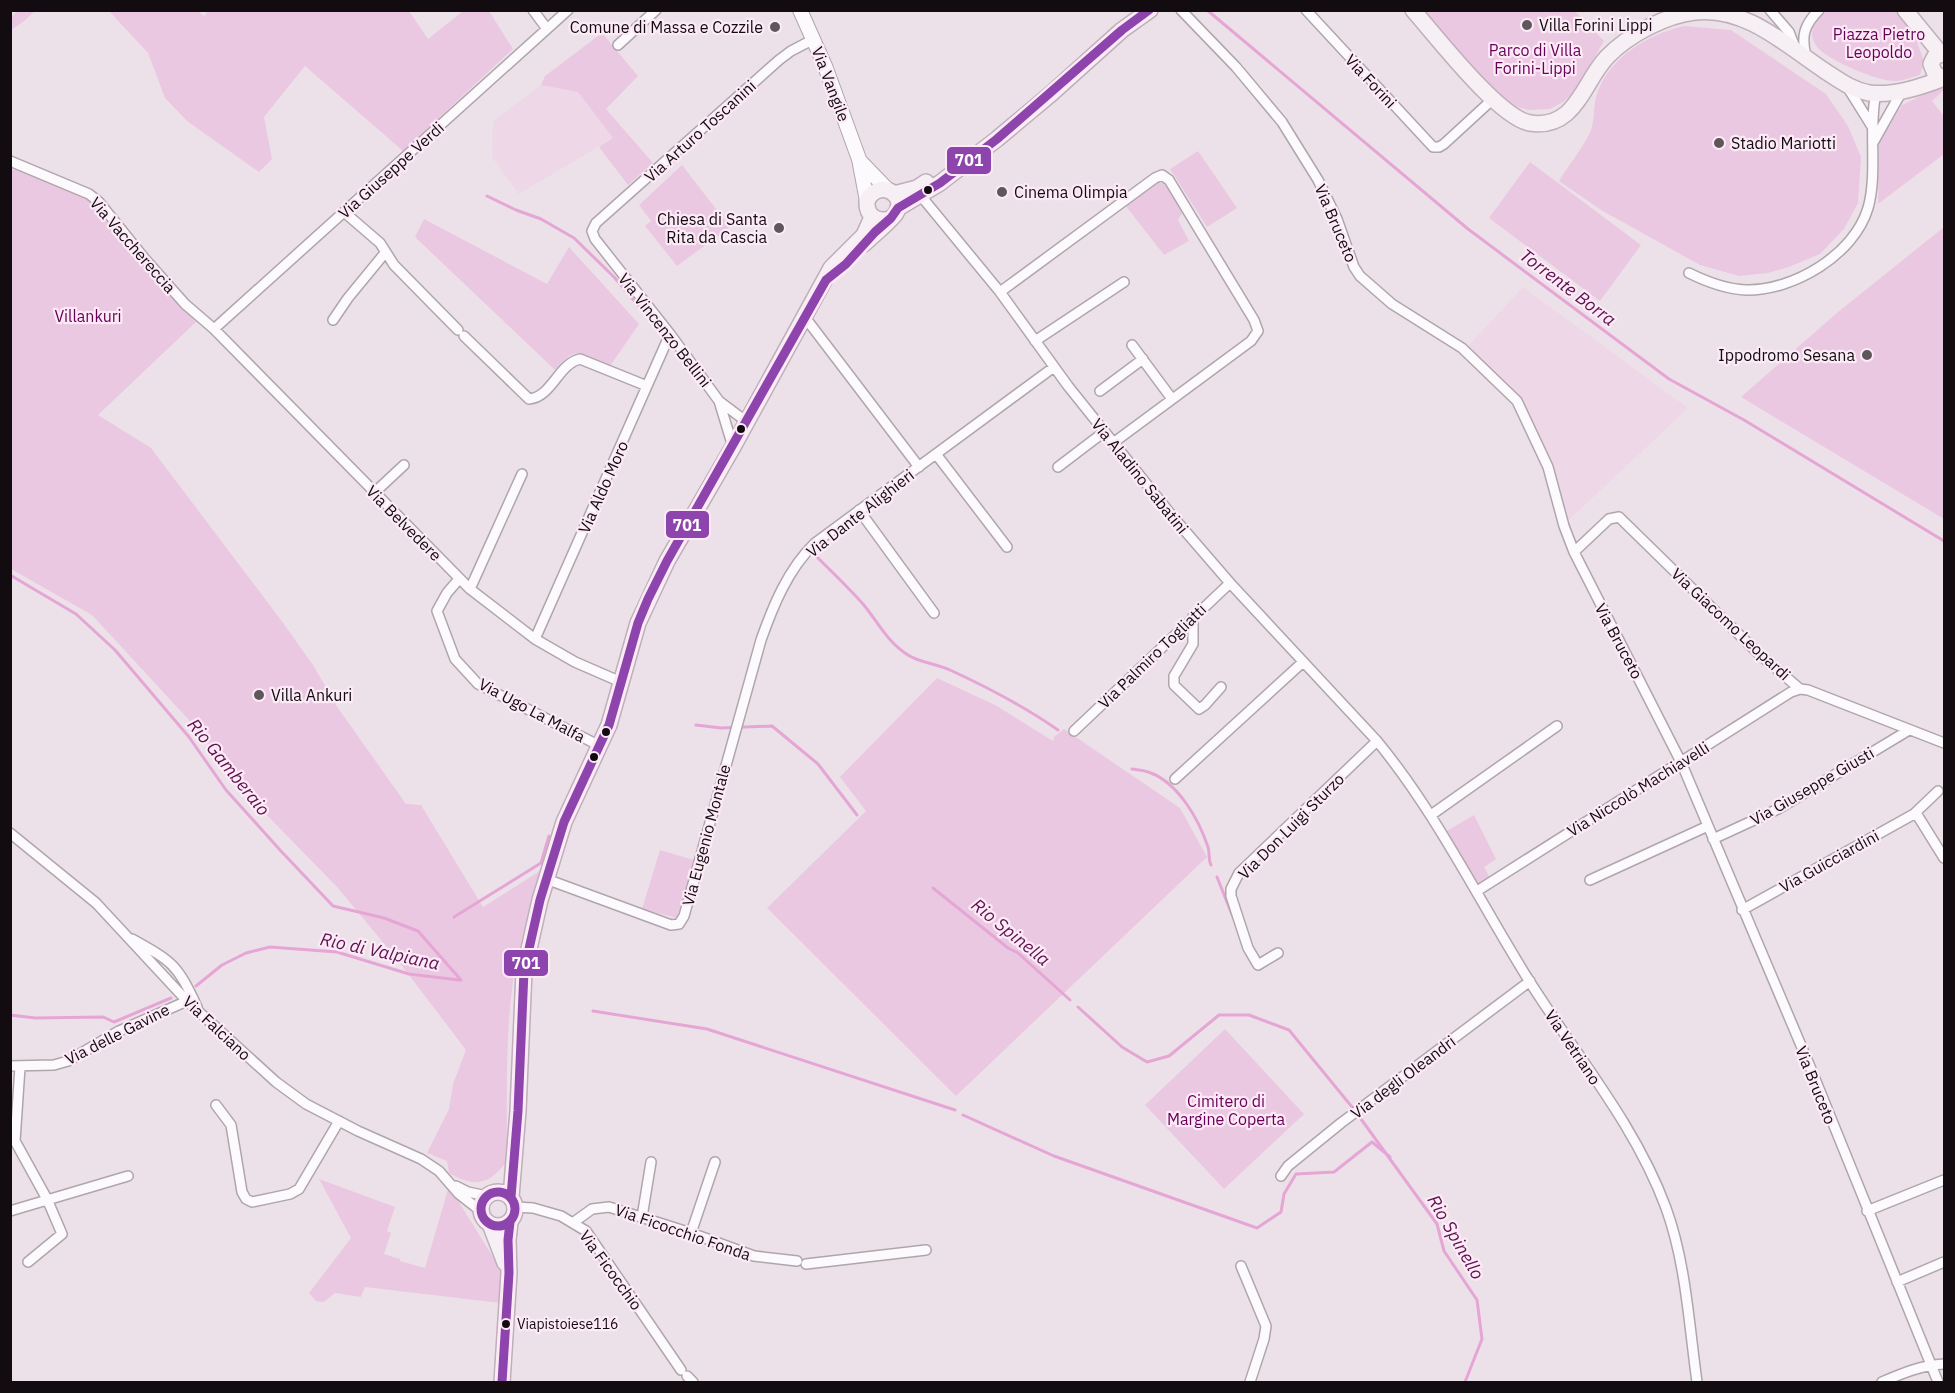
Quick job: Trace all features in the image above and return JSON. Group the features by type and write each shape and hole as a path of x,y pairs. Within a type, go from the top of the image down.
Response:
{"main road":[{"path":"826,280 837,273 892,203 971,149 1104,40 1134,10"},
{"path":"892,203 876,191 867,201 872,217 882,221 892,203 921,196 997,139 1122,30 1150,10"},
{"path":"1413,10 1493,99 1508,112 1526,122 1544,123 1561,117 1576,105 1601,65 1615,49 1637,33 1687,13 1711,11 1733,15 1758,26 1847,86 1876,93 1909,89 1944,78"},
{"path":"1905,10 1929,37 1937,58 1935,74 1944,78"},
{"path":"1909,89 1926,76 1937,58"},
{"path":"502,1383 524,971 546,879 564,822 600,746 613,712 638,623 667,561 733,447 833,265 864,235 872,217"},
{"path":"509,1273 482,1203 505,1182 513,1168"},
{"path":"491,1194 504,1193 512,1209"},
{"path":"486,1218 498,1226 512,1209"}],"street":[{"path":"533,10 547,29"},
{"name":"Via Giuseppe Verdi","path":"214,329 567,10"},
{"path":"618,45 656,10"},
{"name":"Via Vangile","path":"800,10 814,39 859,159"},
{"name":"Via Bruceto","path":"1180,10 1236,67 1282,122 1318,180 1360,276 1392,304 1455,343 1517,401 1548,467 1564,526 1574,552 1681,762 1811,1070 1938,1383"},
{"name":"Via Forini","path":"1306,10 1433,147 1439,147 1493,99"},
{"path":"1770,10 1789,32 1801,55"},
{"path":"1801,55 1803,35 1807,24 1819,10"},
{"name":"Via Arturo Toscanini","path":"592,231 596,224 779,60 814,39"},
{"path":"1847,86 1873,128"},
{"path":"1873,143 1909,89"},
{"path":"1689,273 1724,287 1746,290 1771,288 1819,267 1841,250 1857,231 1868,208 1873,108 1876,93"},
{"path":"859,159 892,203"},
{"path":"859,159 867,201"},
{"name":"Via Vacchereccia","path":"10,161 89,194 104,207 179,297 214,329"},
{"path":"1000,292 1155,178 1165,176 1258,327 1257,335 1113,443"},
{"name":"Via Aladino Sabatini","path":"921,196 1000,292 1104,432 1230,583 1377,741"},
{"path":"344,212 380,243 394,266 529,399 540,396 569,364 580,359 647,386"},
{"name":"Via Vincenzo Bellini","path":"592,231 595,239 670,334 719,401 747,422"},
{"path":"333,320 385,253"},
{"path":"1035,340 1124,282"},
{"path":"804,316 919,467"},
{"name":"Via Belvedere","path":"214,329 470,589 535,639 575,662 621,682"},
{"name":"Via Aldo Moro","path":"535,639 670,334"},
{"path":"1132,345 1172,399"},
{"path":"1100,391 1143,359"},
{"name":"Via Dante Alighieri","path":"740,713 773,607 809,549 1054,366"},
{"path":"719,401 733,447"},
{"path":"1058,467 1104,432"},
{"path":"936,454 1007,547"},
{"path":"374,493 404,465"},
{"path":"470,589 522,474"},
{"path":"860,510 934,613"},
{"name":"Via Giacomo Leopardi","path":"1574,552 1609,519 1618,517 1759,654 1800,689 1808,690 1944,743"},
{"name":"Via Ugo La Malfa","path":"459,579 447,593 437,611 454,659 478,684 600,746"},
{"name":"Via Palmiro Togliatti","path":"1074,731 1230,583"},
{"path":"1193,616 1194,644 1174,675 1173,682 1175,687 1199,709 1221,687"},
{"path":"1175,779 1303,662"},
{"name":"Via Niccolò Machiavelli","path":"1477,891 1791,692 1800,689"},
{"name":"Via Eugenio Montale","path":"546,879 671,925 679,924 684,916 740,713"},
{"path":"1431,815 1557,726"},
{"name":"Via Giuseppe Giusti","path":"1713,839 1778,809 1909,730"},
{"name":"Via Vetriano","path":"1377,741 1431,815 1530,981 1627,1128 1649,1170 1665,1206 1676,1240 1697,1383"},
{"name":"Via Don Luigi Sturzo","path":"1278,953 1258,965 1248,948 1231,896 1239,873 1377,741"},
{"name":"Via Guicciardini","path":"1742,910 1916,813 1938,791"},
{"path":"1916,813 1944,858"},
{"path":"1590,880 1708,826"},
{"name":"Via Falciano","path":"10,833 96,903 187,1001 276,1082 306,1104 422,1159 440,1171 459,1194 486,1218"},
{"path":"128,937 160,954 176,967 200,1012"},
{"name":"Via degli Oleandri","path":"1281,1176 1288,1166 1341,1123 1530,981"},
{"name":"Via delle Gavine","path":"15,1067 69,1061 120,1031 187,1001"},
{"path":"15,1067 13,1141 47,1199 62,1234 28,1262"},
{"path":"216,1106 230,1122 242,1192 246,1199 252,1202 290,1194 299,1189 339,1121"},
{"path":"642,1217 651,1162"},
{"path":"691,1233 715,1162"},
{"path":"10,1211 128,1176"},
{"path":"1867,1211 1944,1180"},
{"name":"Via Falciano","path":"452,1184 468,1192 491,1194"},
{"name":"Via Ficocchio Fonda","path":"574,1222 592,1209 603,1206 691,1233 760,1258 801,1263 815,1264 926,1250"},
{"name":"Via Ficocchio","path":"512,1209 533,1208 551,1212 574,1222 590,1235 687,1376"},
{"path":"1897,1282 1944,1262"},
{"path":"1241,1266 1266,1326 1250,1383"},
{"path":"1882,1383 1911,1370 1944,1364"}],"shaded area":[{"path":"541,85 578,92 613,138 519,194 492,157 493,121"},
{"path":"1523,287 1688,408 1569,520 1555,471 1531,423 1467,347"}],"green space":[{"path":"17,11 35,11 11,30 11,17"},
{"path":"109,11 198,11 204,16 208,11 409,11 428,39 463,11 489,11 513,49 403,151 305,66 264,117 272,159 259,172 187,121 165,98 148,53"},
{"name":"Parco di Villa Forini-Lippi","path":"1423,11 1575,11 1604,41 1574,92 1563,102 1550,109 1529,110 1517,107 1495,92"},
{"name":"Piazza Pietro Leopoldo","path":"1826,11 1894,11 1913,31 1924,61 1920,75 1889,81 1867,75 1831,58 1817,47 1812,36 1815,22"},
{"name":"Stadio Mariotti","path":"1684,26 1731,30 1826,94 1848,126 1861,157 1858,203 1844,229 1820,254 1768,273 1739,276 1700,265 1601,210 1559,181 1591,130 1597,94 1611,69 1621,58 1644,41"},
{"path":"602,33 638,76 606,109 653,163 628,185 599,147 613,138 578,92 541,85 545,76"},
{"path":"1944,87 1944,90 1932,101 1944,116 1944,154 1878,204 1879,143 1902,105"},
{"path":"1198,151 1237,208 1207,227 1170,169"},
{"path":"1530,162 1641,245 1600,301 1489,218"},
{"path":"682,165 730,227 677,266 645,226 651,221 639,205"},
{"name":"Villa Ankuri","path":"10,169 36,174 88,198 196,322 98,415 151,448 281,620 313,665 338,708 406,804 421,805 483,907 543,869 522,939 510,1004 507,1161 488,1179 474,1182 458,1178 449,1173 447,1161 427,1153 449,1109 453,1084 466,1050 396,958 338,888 258,806 188,719 92,615 11,569"},
{"path":"1158,182 1164,183 1183,212 1178,220 1189,241 1164,255 1125,205"},
{"path":"424,219 547,284 569,247 639,324 610,366 575,353 555,370 415,237"},
{"name":"Ippodromo Sesana","path":"1944,227 1944,519 1741,397 1838,312"},
{"path":"937,678 995,705 1053,741 1054,737 1064,729 1180,808 1207,857 956,1096 767,908 866,811 840,777"},
{"path":"1474,815 1496,859 1484,867 1490,878 1479,884 1473,880 1443,833"},
{"path":"660,850 694,860 677,918 642,909"},
{"name":"Cimitero di Margine Coperta","path":"1225,1029 1304,1114 1224,1189 1145,1105"},
{"path":"319,1179 395,1207 387,1231 391,1233 384,1254 425,1268 449,1186 501,1270 500,1303 365,1287 361,1297 335,1293 324,1302 316,1301 309,1293 351,1238"}],"waterway":[{"name":"Torrente Borra","path":"1207,10 1468,229 1669,379 1744,420 1944,541"},
{"path":"487,196 541,219 574,238 614,277 662,333"},
{"path":"815,555 857,598 888,638 901,650 912,657 945,668 978,683 1058,730"},
{"name":"Rio Gamberaio","path":"10,575 76,614 115,650 189,737 226,790 333,906 384,918 418,931 461,980"},
{"name":"Rio Spinella","path":"696,725 721,728 772,726 818,764 857,815"},
{"path":"1132,769 1146,771 1161,778 1179,794 1199,826 1208,847 1211,865"},
{"path":"454,917 541,863 549,836"},
{"path":"1217,877 1233,917"},
{"name":"Rio Spinella","path":"933,888 1008,948 1018,953 1070,1000"},
{"name":"Rio di Valpiana","path":"196,986 222,965 246,953 270,947 337,952 409,974 459,980"},
{"path":"10,1015 35,1018 103,1017 114,1022 171,998"},
{"name":"Rio Spinella","path":"1078,1007 1122,1047 1147,1062 1169,1056 1219,1015 1249,1015 1289,1030 1352,1107"},
{"path":"593,1011 707,1029 955,1110"},
{"path":"963,1115 1054,1156 1257,1228 1281,1212 1284,1194 1296,1174 1334,1172 1372,1142 1390,1157"},
{"name":"Rio Spinello","path":"1361,1119 1437,1224 1444,1251 1477,1300 1482,1339 1465,1382"}],"transit line":[{"name":"701","path":"511,1197 518,1111 524,971 540,900 564,822 609,725 638,623 667,561 826,280 846,264 898,208 940,183 997,139 1122,30 1149,10"},
{"name":"701","path":"498,1192 510,1197 515,1209 510,1221 498,1226 486,1221 481,1209 486,1197 498,1192"},
{"name":"701","path":"502,1382 510,1222"}],"place":[{"name":"Villa Forini Lippi","path":"1527,25"},
{"name":"Comune di Massa e Cozzile","path":"775,27"},
{"name":"Stadio Mariotti","path":"1719,143"},
{"name":"Cinema Olimpia","path":"1002,192"},
{"name":"Chiesa di Santa Rita da Cascia","path":"779,228"},
{"name":"Ippodromo Sesana","path":"1867,355"},
{"name":"Villa Ankuri","path":"259,695"},
{"name":"Viapistoiese116","path":"506,1324"}],"park label":[{"name":"Villankuri","path":"88,316"}]}
